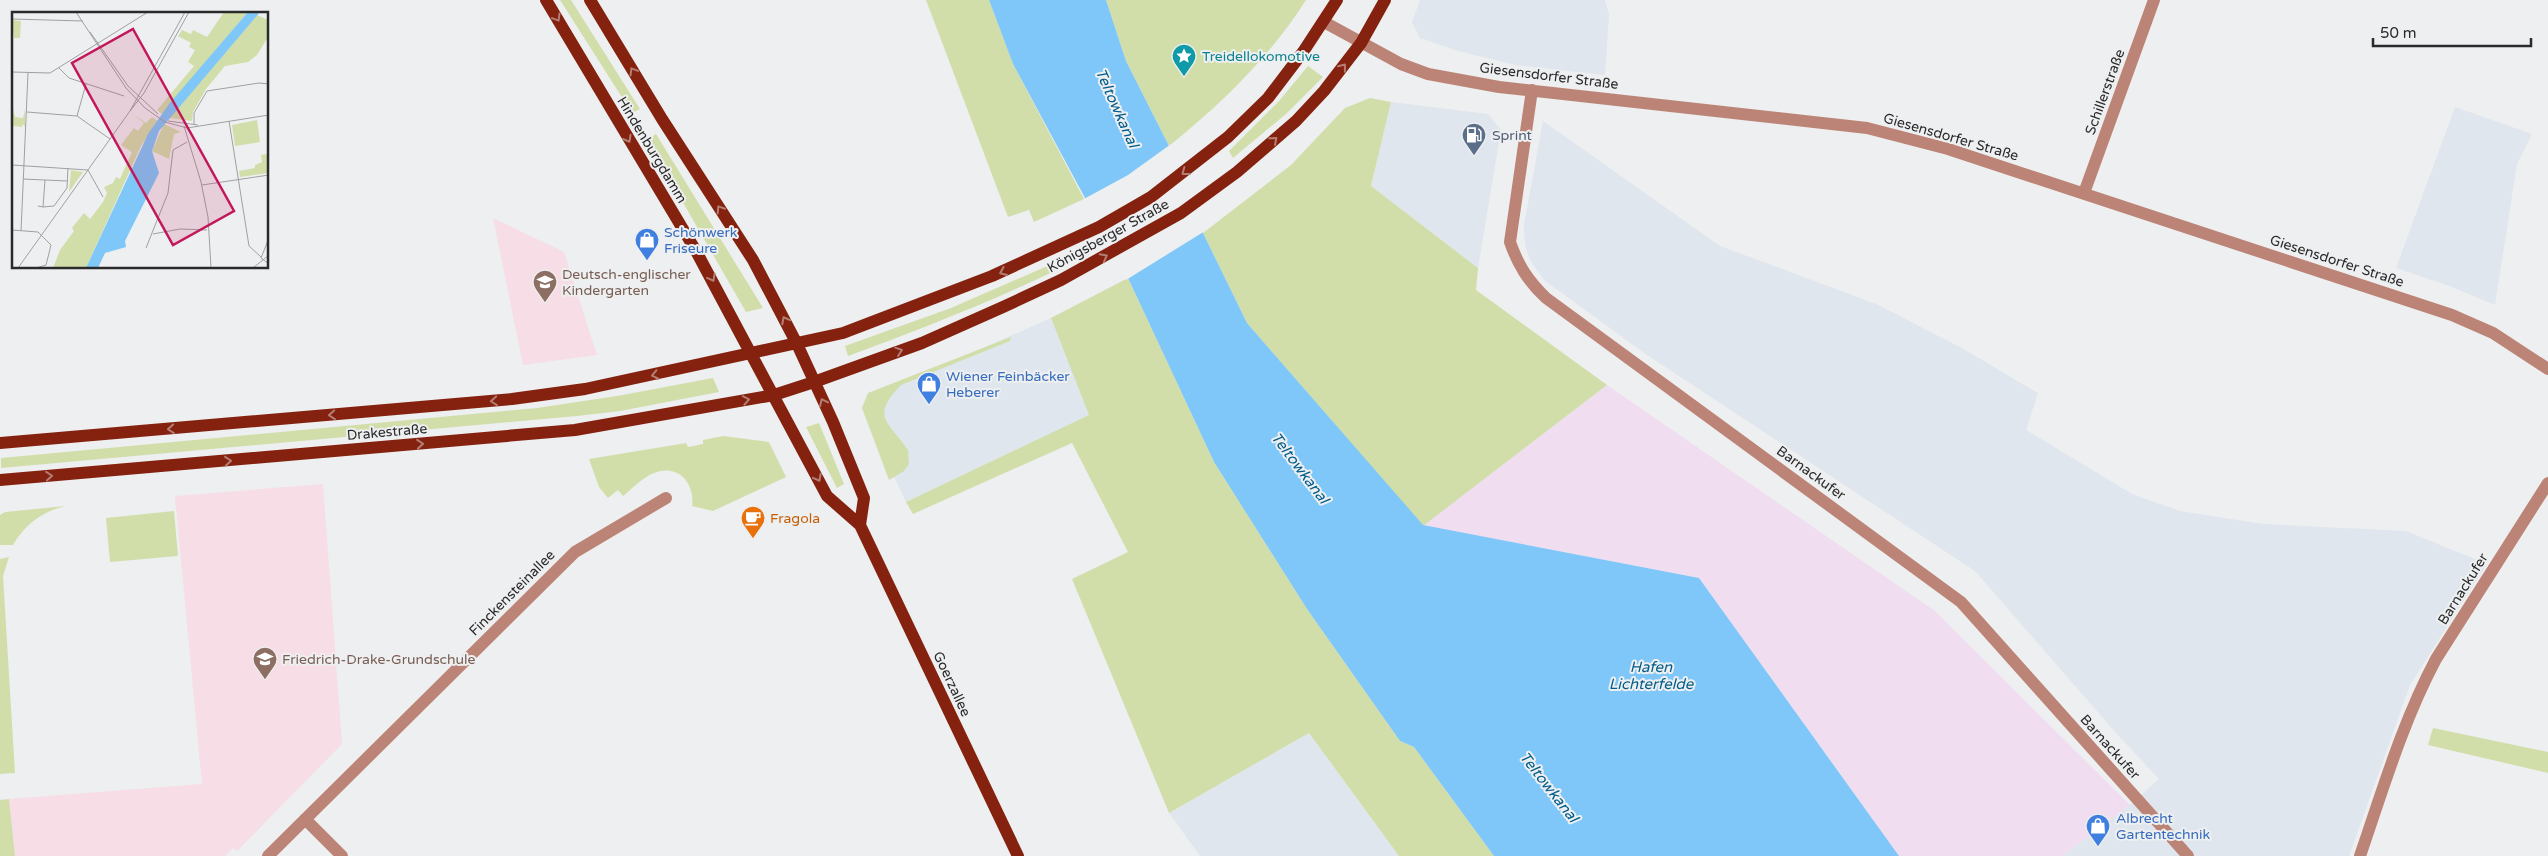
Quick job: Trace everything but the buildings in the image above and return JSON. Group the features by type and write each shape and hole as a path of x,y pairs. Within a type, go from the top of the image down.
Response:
{"main road":[{"name":"Hindenburgdamm","path":"546,0 696,251 774,395"},
{"name":"Hindenburgdamm","path":"590,0 662,119 753,260 797,344 814,382"},
{"name":"Königsberger Straße","path":"753,354 851,330 992,276 1100,227 1151,198 1223,142 1268,98 1324,22 1337,0"},
{"name":"Königsberger Straße","path":"774,395 922,343 1061,280 1181,213 1237,172 1296,120 1324,90 1361,43 1385,0"},
{"name":"Drakestraße","path":"0,443 512,399 585,389 753,354"},
{"path":"814,382 864,498 860,524"},
{"name":"Drakestraße","path":"0,480 575,430 774,395"},
{"name":"Goerzallee","path":"774,395 827,496 860,524 1018,856"}],"street":[{"name":"Schillerstraße","path":"2084,194 2154,0"},
{"name":"Giesensdorfer Straße","path":"1324,22 1401,64 1428,74 1532,90 1867,128 1948,150 2452,315 2493,333 2548,369"},
{"name":"Barnackufer","path":"1532,90 1510,242 1518,265 1533,286 1546,298 1961,602 2188,856"},
{"name":"Barnackufer","path":"2360,856 2412,708 2424,681 2436,658 2548,483"},
{"name":"Finckensteinallee","path":"268,856 575,552 666,498"},
{"path":"305,819 342,856"}],"shaded area":[{"path":"1420,0 1605,0 1609,14 1605,75 1515,65 1458,51 1420,38 1412,22"},
{"path":"1391,102 1488,114 1501,130 1478,268 1371,186"},
{"path":"2455,107 2532,134 2517,164 2495,305 2452,287 2396,268"},
{"path":"1543,121 1720,246 1876,304 1960,347 2038,393 2026,430 2132,494 2180,511 2263,524 2406,531 2487,564 2410,685 2349,856 2062,856 2130,805 2159,779 2116,733 1975,571 1647,355 1544,280 1530,260 1525,245 1524,225"},
{"name":"Deutsch-englischer Kindergarten","path":"493,218 564,252 597,355 523,365"},
{"path":"1051,318 1090,415 906,502 862,408 868,393 940,367"},
{"path":"1607,385 1935,611 2130,805 2062,856 1899,856 1699,578 1423,526"},
{"name":"Friedrich-Drake-Grundschule","path":"323,484 342,744 237,851 233,848 225,856 15,856 9,799 202,784 175,496"},
{"path":"1309,733 1399,856 1200,856 1169,813"}],"green space":[{"path":"560,0 571,0 640,109 632,113"},
{"path":"926,0 989,0 1013,64 1084,199 1034,222 1029,210 1008,217"},
{"path":"1106,0 1306,0 1277,41 1244,79 1169,146 1126,61"},
{"path":"1308,66 1323,77 1286,114 1233,158 1229,151 1279,101"},
{"path":"1370,98 1391,102 1371,186 1478,268 1476,290 1607,385 1423,526 1247,323 1203,233 1291,165 1345,108"},
{"path":"656,134 763,308 746,312 647,140"},
{"path":"1052,264 1055,271 1029,283 952,316 848,356 845,346 951,308"},
{"path":"1128,278 1214,462 1307,609 1400,741 1414,747 1494,856 1399,856 1309,733 1169,813 1072,579 1128,552 1072,443 913,514 906,502 1089,415 1051,318"},
{"path":"1011,337 1010,341 901,385 886,405 884,412 885,419 908,450 909,464 904,471 889,480 862,408 868,393"},
{"path":"713,378 719,392 620,411 1,468 1,458 537,408 617,396"},
{"path":"819,423 844,484 837,488 806,427"},
{"path":"723,436 769,442 786,477 713,511 692,506 691,490 688,483 684,477 671,471 654,473 642,480 623,496 618,490 608,498 599,487 589,459 686,443 688,447 703,444 703,440"},
{"path":"66,506 50,511 35,520 23,531 13,545 0,545 0,515 5,512"},
{"path":"174,511 178,556 110,562 106,518"},
{"path":"9,557 3,576 15,773 0,774 0,559"},
{"path":"2433,728 2548,752 2548,773 2428,745"},
{"path":"9,799 15,856 0,856 0,800"}],"water":[{"path":"989,0 1106,0 1126,61 1169,146 1203,233 1247,323 1423,525 1699,578 1899,856 1494,856 1414,747 1400,741 1307,609 1214,462 1128,278 1013,64"}],"pier":[{"path":"1171,144 1205,231 1126,280 1082,200 1128,175"}],"place":[{"name":"Treidellokomotive","path":"1184,77"},
{"name":"Sprint","path":"1474,156"},
{"name":"Schönwerk Friseure","path":"647,261"},
{"name":"Deutsch-englischer Kindergarten","path":"545,303"},
{"name":"Wiener Feinbäcker Heberer","path":"929,405"},
{"name":"Fragola","path":"753,539"},
{"name":"Friedrich-Drake-Grundschule","path":"265,680"},
{"name":"Albrecht Gartentechnik","path":"2098,847"}],"water label":[{"name":"Teltowkanal","path":"1117,108"},
{"name":"Teltowkanal","path":"1300,468"},
{"name":"Hafen Lichterfelde","path":"1651,676"},
{"name":"Teltowkanal","path":"1549,787"}]}
